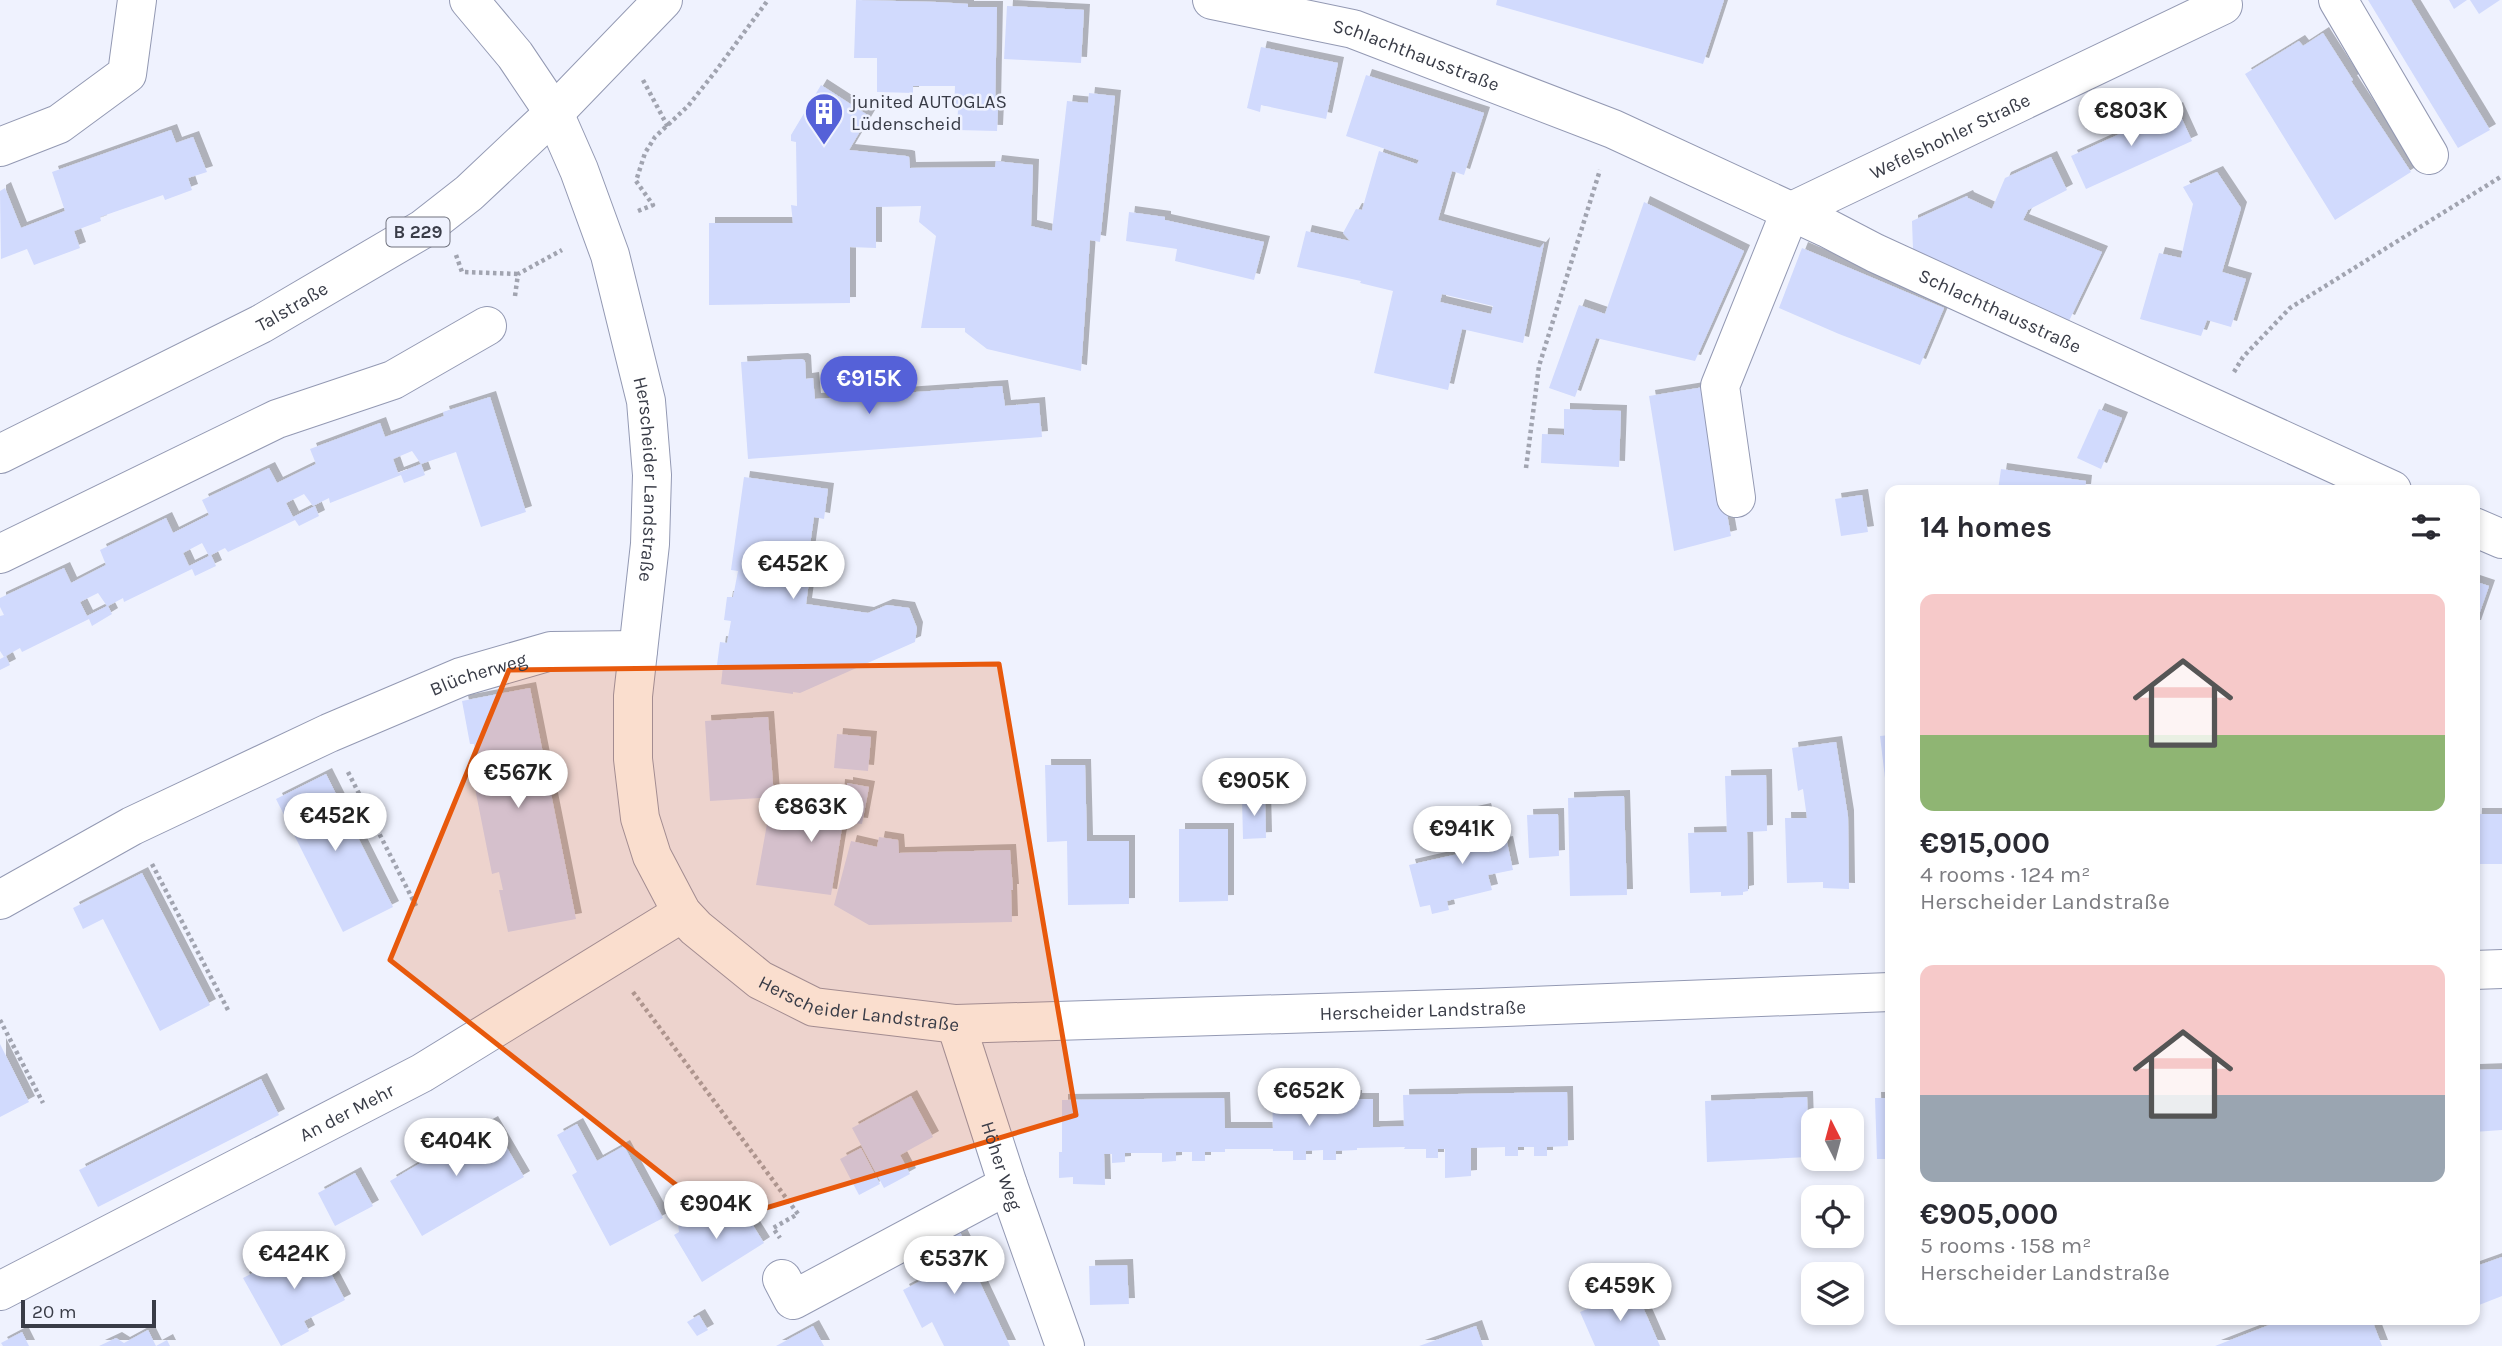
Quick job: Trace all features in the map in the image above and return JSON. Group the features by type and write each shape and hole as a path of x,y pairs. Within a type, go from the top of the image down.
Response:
{"street":[{"path":"0,147 60,124 127,74 137,0"},
{"name":"Herscheider Landstraße","path":"470,0 515,55 554,113 579,170 607,246 646,401 652,489 650,544 633,696 633,759 639,818 652,856 682,913 696,928 760,981 814,1007 956,1024 1467,1009 1885,992"},
{"name":"B 229","path":"554,113 663,0"},
{"name":"Schlachthausstraße","path":"1212,0 1353,29 1613,129 2381,485"},
{"path":"2338,0 2429,155"},
{"name":"Wefelshohler Straße","path":"1790,212 2226,2"},
{"name":"Talstraße","path":"0,454 261,324 377,257 442,215 554,113"},
{"path":"1737,498 1720,386 1790,212"},
{"path":"0,554 277,419 393,380 487,326"},
{"path":"2480,530 2502,539"},
{"name":"Blücherweg","path":"0,900 132,826 328,733 461,677 551,651 638,650"},
{"name":"An der Mehr","path":"0,1291 422,1073 682,913"},
{"path":"2480,970 2502,969"},
{"name":"Höher Weg","path":"956,1024 1008,1185 1065,1346"},
{"path":"782,1279 793,1300 1008,1185"}],"path":[{"path":"668,127 715,72 768,0"},
{"path":"1526,468 1539,366 1613,129"},
{"path":"2212,406 2243,357 2290,308 2502,176"},
{"path":"442,215 462,272 518,274"},
{"path":"328,733 416,906"},
{"path":"132,826 228,1010"},
{"path":"607,958 798,1214 774,1228 799,1270 782,1279"},
{"path":"0,1020 43,1103"}],"highlighted area":[{"path":"999,664 1076,1115 722,1221 390,960 509,670"}],"building":[{"path":"856,0 997,7 997,131 957,130 955,86 913,86 913,93 877,92 877,58 854,58"},
{"path":"1497,0 1724,0 1703,64 1496,5"},
{"path":"2368,0 2411,0 2490,130 2458,148"},
{"path":"2449,0 2467,0 2454,9"},
{"path":"2470,0 2500,0 2479,14"},
{"path":"1007,6 1084,10 1081,63 1004,59"},
{"path":"2323,33 2411,172 2335,220 2245,74 2299,41 2303,46"},
{"path":"1261,47 1338,63 1326,119 1261,105 1260,112 1247,108"},
{"path":"1366,75 1484,113 1464,175 1452,171 1438,220 1540,248 1544,243 1523,343 1462,329 1448,390 1374,373 1393,291 1297,267 1306,231 1350,241 1343,233 1356,209 1362,210 1379,151 1417,164 1419,160 1346,136","holes":["1442,294 1493,306 1491,314 1440,302"]},
{"path":"821,85 869,116 849,150 906,156 909,157 910,168 995,167 996,161 1033,165 1031,226 1052,231 1067,101 1088,103 1089,93 1115,96 1100,242 1090,240 1081,371 987,349 965,332 965,328 921,328 936,236 919,222 921,206 876,207 876,248 850,247 850,303 709,305 709,223 793,223 791,205 797,206 796,142 791,141 791,135"},
{"path":"2177,108 2192,141 2086,189 2071,156"},
{"path":"171,130 176,143 193,137 207,172 188,178 192,190 165,200 163,195 100,217 101,221 74,231 80,248 34,265 27,249 1,259 0,191 5,188 21,228 65,211 52,172"},
{"path":"2051,157 2067,190 2028,210 2023,220 2102,252 2069,321 1913,250 1912,221 1967,196 1992,209 2005,178"},
{"path":"2217,172 2241,208 2222,272 2246,279 2231,327 2207,320 2201,336 2140,319 2159,253 2181,258 2193,204 2183,187"},
{"path":"1644,202 1744,251 1695,361 1596,338 1575,397 1549,388 1579,305 1605,314"},
{"path":"1129,212 1165,217 1165,220 1264,242 1254,280 1175,261 1177,249 1126,241"},
{"path":"1802,248 1944,308 1920,365 1779,308"},
{"path":"805,361 806,379 813,378 815,399 1002,386 1005,406 1039,403 1042,437 748,459 741,362"},
{"path":"1704,387 1731,536 1674,551 1649,396"},
{"path":"490,397 526,512 481,527 456,452 421,464 425,475 404,483 401,475 330,503 329,498 313,506 304,494 286,503 293,517 315,506 319,516 299,526 295,520 228,552 225,548 211,555 216,566 195,576 192,569 124,602 123,598 108,606 112,614 92,626 89,619 22,652 20,648 4,657 0,651 0,616 4,615 0,598 64,568 71,583 106,565 100,550 166,518 173,533 209,515 202,500 269,468 277,483 316,464 310,449 380,423 385,437 444,416 443,412","holes":["412,451 421,464 398,473 393,459","202,543 209,556 189,566 183,553","98,593 107,606 87,616 80,602"]},
{"path":"1564,409 1621,411 1619,467 1541,463 1542,434 1564,435"},
{"path":"2099,409 2122,418 2101,469 2077,458"},
{"path":"2001,469 2086,481 2086,485 1999,485"},
{"path":"744,477 828,489 824,519 814,517 805,581 809,582 806,604 868,613 887,605 909,608 917,628 915,642 800,693 721,684 723,666 717,665 720,642 727,643 731,621 724,620 727,597 733,597 738,571 731,570"},
{"path":"1862,495 1868,532 1841,536 1835,499"},
{"path":"2480,583 2489,586 2480,612"},
{"path":"6,656 10,665 0,670 0,659"},
{"path":"530,688 576,919 508,932 499,890 503,890 499,872 492,874 470,763 477,761 474,744 470,744 462,701"},
{"path":"768,717 774,797 710,801 705,721"},
{"path":"837,734 871,737 868,771 834,768"},
{"path":"1880,736 1885,736 1885,778"},
{"path":"1836,742 1848,816 1849,889 1823,888 1823,882 1787,883 1785,818 1807,818 1803,789 1798,791 1792,748"},
{"path":"1045,765 1085,765 1087,841 1129,841 1129,904 1068,905 1067,841 1047,842"},
{"path":"326,774 393,907 343,932 276,799"},
{"path":"1766,775 1767,831 1747,832 1748,891 1743,892 1743,895 1721,896 1721,892 1690,893 1688,833 1727,832 1725,776"},
{"path":"847,783 869,787 862,824 843,822 831,895 756,885 767,824 808,830 811,815 802,813 805,796 838,799 839,785 847,786"},
{"path":"1624,796 1627,895 1570,896 1568,798"},
{"path":"1242,798 1265,798 1266,838 1243,839"},
{"path":"1485,809 1488,820 1491,820 1497,844 1507,842 1513,870 1488,875 1492,890 1447,901 1449,910 1432,914 1430,905 1420,907 1409,865 1458,854 1453,829 1470,824 1467,813"},
{"path":"1558,814 1559,856 1529,858 1527,815"},
{"path":"2480,814 2502,814 2502,864 2480,864"},
{"path":"1179,829 1228,829 1228,901 1179,902"},
{"path":"879,837 898,840 899,853 1010,850 1012,922 869,925 834,905 851,841 877,847"},
{"path":"142,873 210,1005 160,1031 103,919 83,929 73,908"},
{"path":"0,1044 29,1102 0,1117"},
{"path":"2502,1069 2502,1130 2480,1132 2480,1070"},
{"path":"261,1079 279,1115 98,1207 79,1170"},
{"path":"1567,1092 1568,1146 1547,1147 1547,1156 1534,1156 1534,1147 1518,1147 1518,1156 1505,1156 1505,1147 1471,1148 1471,1176 1445,1178 1445,1149 1438,1149 1438,1158 1426,1158 1426,1149 1404,1149 1405,1147 1336,1151 1336,1160 1323,1160 1323,1150 1306,1151 1306,1160 1293,1160 1293,1151 1273,1149 1225,1149 1225,1152 1205,1152 1205,1161 1192,1161 1192,1152 1176,1152 1176,1161 1162,1162 1162,1153 1125,1153 1125,1162 1112,1163 1112,1154 1104,1154 1105,1185 1073,1184 1073,1177 1059,1178 1062,1100 1224,1098 1225,1128 1273,1128 1272,1096 1356,1096 1356,1099 1373,1099 1373,1127 1380,1127 1404,1126 1403,1095"},
{"path":"911,1096 933,1137 900,1155 910,1174 884,1188 852,1128"},
{"path":"1807,1097 1807,1108 1801,1108 1801,1157 1707,1162 1705,1101"},
{"path":"1875,1098 1885,1098 1885,1159 1877,1159"},
{"path":"492,1122 524,1177 422,1236 390,1181 424,1161 420,1153 454,1134 458,1141"},
{"path":"577,1124 597,1161 624,1146 663,1218 610,1246 572,1175 577,1172 557,1135"},
{"path":"861,1148 880,1184 859,1195 840,1159"},
{"path":"355,1173 373,1206 335,1226 318,1193"},
{"path":"727,1203 740,1225 749,1219 764,1243 702,1282 674,1235 679,1232 678,1224 682,1217 689,1213 700,1219"},
{"path":"957,1226 971,1255 968,1257 1010,1346 944,1346 932,1322 922,1328 903,1290 932,1275 917,1246"},
{"path":"314,1241 345,1300 304,1321 309,1331 281,1346 243,1278"},
{"path":"2502,1257 2502,1296 2480,1305 2480,1265"},
{"path":"1127,1265 1129,1304 1090,1305 1089,1266"},
{"path":"1635,1289 1660,1346 1595,1346 1580,1312"},
{"path":"699,1315 708,1330 697,1336 687,1322"},
{"path":"2269,1325 2374,1325 2382,1346 2215,1346"},
{"path":"813,1326 824,1346 776,1346"},
{"path":"1476,1326 1483,1346 1419,1346"},
{"path":"148,1330 156,1346 99,1346 116,1338 124,1343"},
{"path":"22,1332 29,1346 3,1346 1,1343"},
{"path":"167,1340 170,1346 156,1346"}],"place":[{"name":"junited AUTOGLAS Lüdenscheid","path":"824,146"}]}
